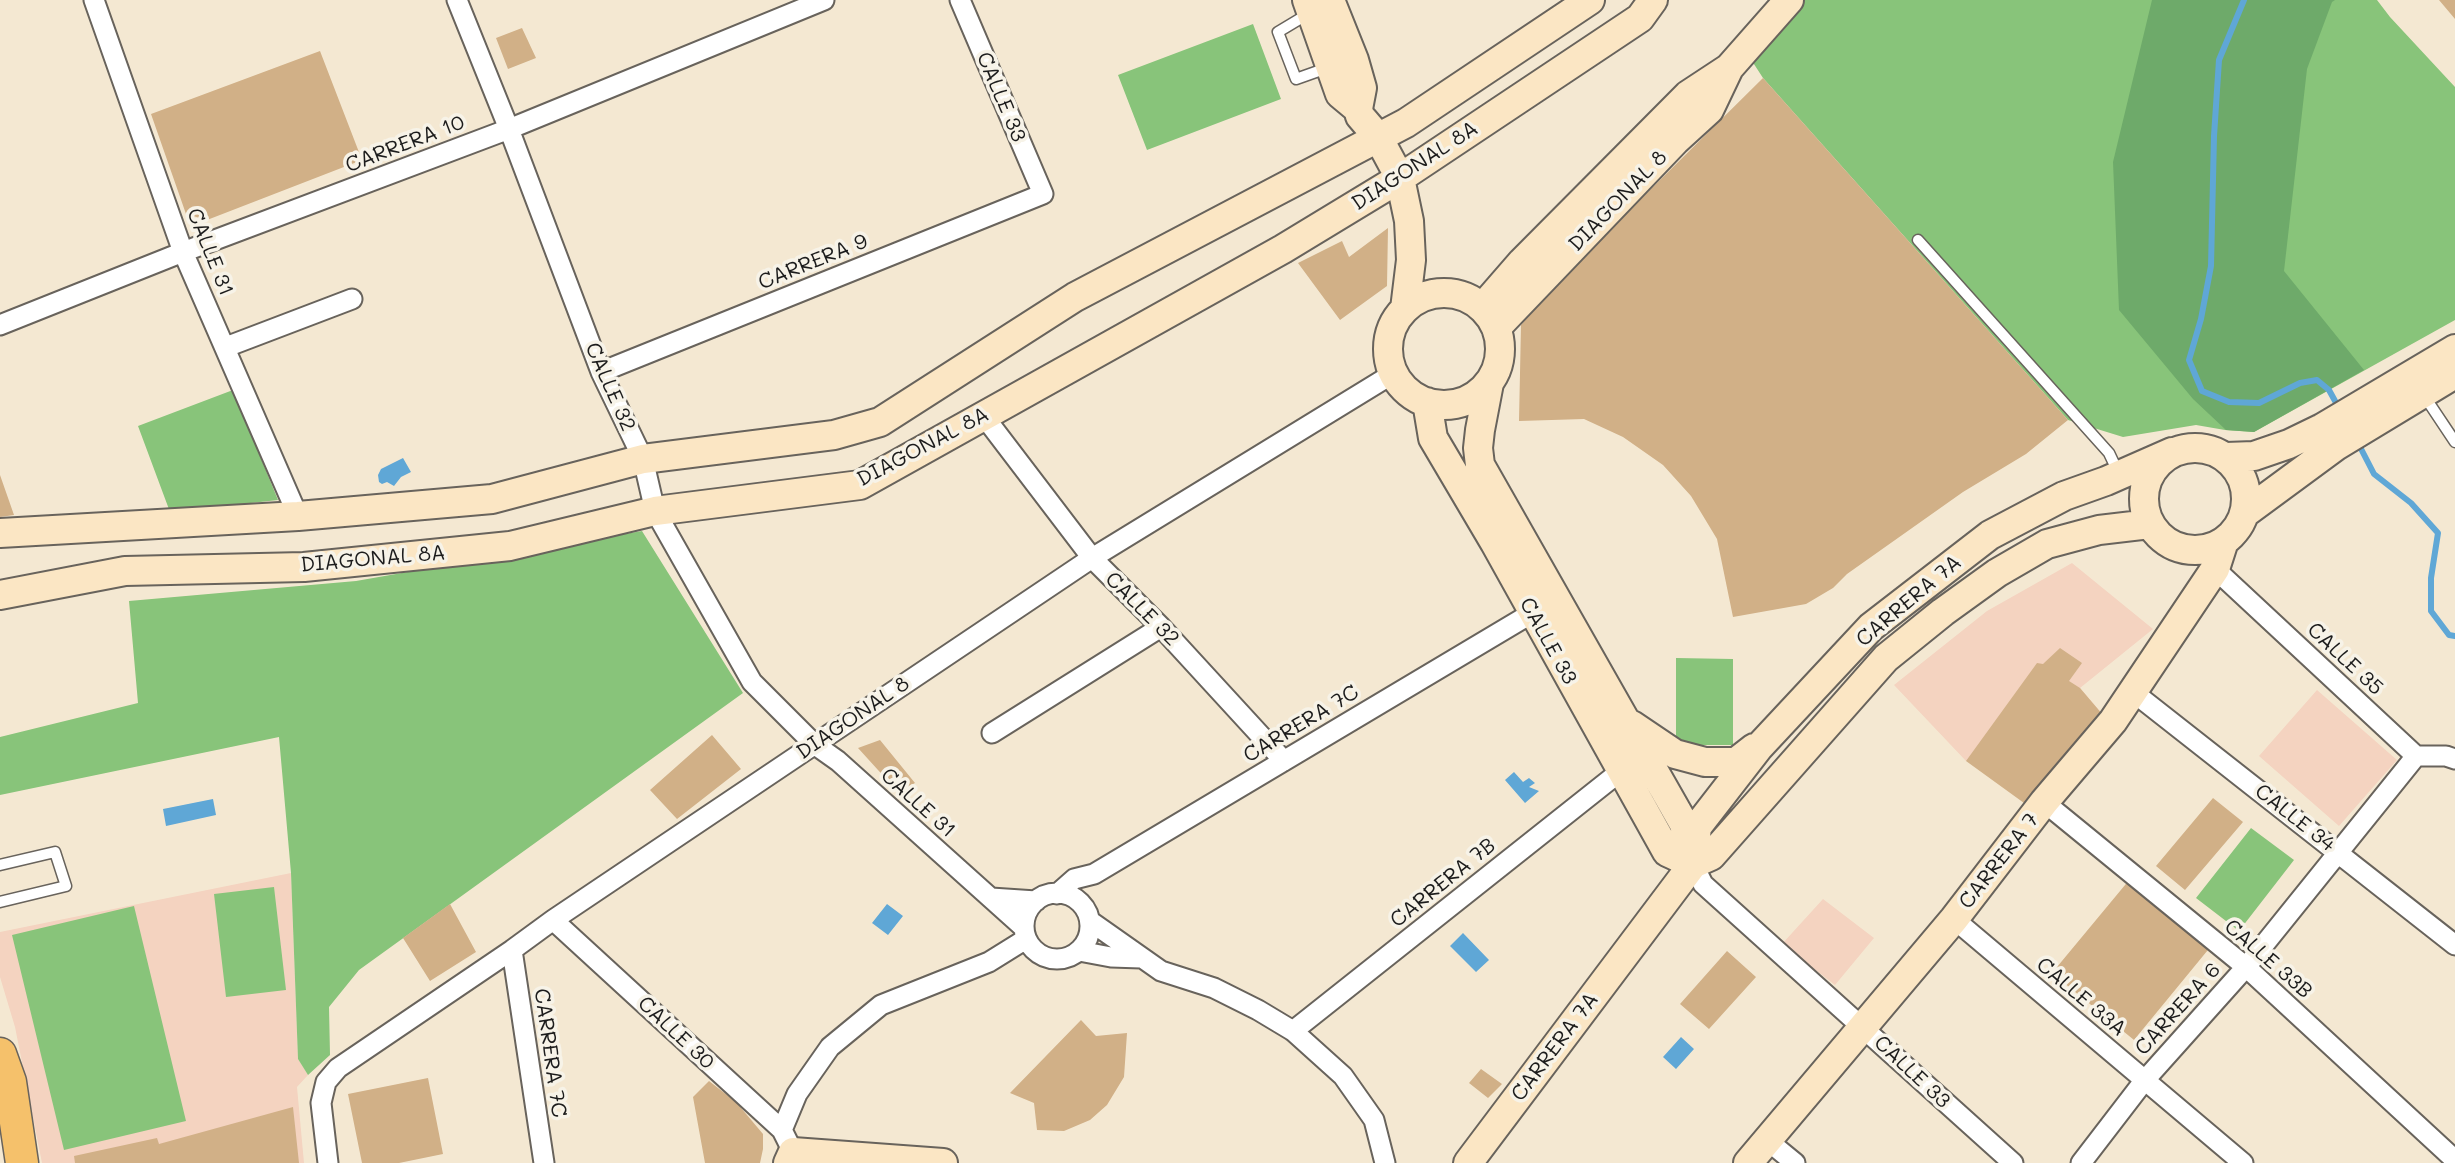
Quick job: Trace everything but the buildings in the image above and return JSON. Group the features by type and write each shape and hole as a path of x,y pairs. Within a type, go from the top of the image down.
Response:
{"main road":[{"path":"0,1054 10,1082 22,1163"},
{"path":"0,1153 1,1163"}],"street":[{"name":"CALLE 31","path":"94,0 183,252 298,516"},
{"name":"CALLE 32","path":"457,0 601,372 643,459 655,511 752,682 814,744"},
{"name":"CARRERA 10","path":"0,325 183,252 509,129 824,0"},
{"name":"CALLE 33","path":"960,0 1043,194"},
{"name":"DIAGONAL 8A","path":"0,533 298,516 492,499 643,459 834,435 880,422 1075,297 1406,123 1590,0"},
{"name":"DIAGONAL 8A","path":"0,594 125,571 304,567 510,546 655,511 860,485 1283,249 1400,178 1640,18 1653,0"},
{"name":"DIAGONAL 8","path":"1489,318 1709,110 1728,68 1789,0"},
{"path":"1316,4 1340,94 1358,109"},
{"path":"1316,4 1354,60 1362,88 1358,109 1360,116 1378,137 1400,178 1409,221 1411,260 1405,309"},
{"name":"CARRERA 9","path":"601,372 1043,194"},
{"path":"1411,260 1438,294"},
{"path":"1454,294 1469,299 1489,318 1501,344 1500,360 1489,383 1471,398 1456,404 1427,402 1409,393 1394,373 1388,356 1389,339 1395,323 1405,309 1426,296 1454,294"},
{"path":"226,347 352,299"},
{"path":"2245,513 2329,437 2374,410 2455,349"},
{"name":"DIAGONAL 8","path":"328,1163 321,1103 326,1082 338,1068 552,920 1092,558 1394,373"},
{"path":"2374,410 2423,393 2455,374"},
{"name":"CALLE 33","path":"1489,383 1480,430 1480,465 1684,824 1693,864 1703,884 2013,1163"},
{"name":"CALLE 33","path":"1427,402 1433,438 1667,852 1693,864"},
{"name":"CALLE 32","path":"983,415 1092,558 1161,627 1284,761"},
{"path":"2226,457 2254,456 2289,444 2329,437"},
{"path":"2206,448 2226,457 2235,466 2246,488 2245,513 2241,524 2224,541 2197,550 2171,544 2158,535 2150,524 2144,502 2148,477 2159,462 2172,452 2183,449 2206,448"},
{"name":"CARRERA 7A","path":"1693,864 1697,827 1768,738 1871,627 1990,535 2064,496 2172,452"},
{"name":"CARRERA 7A","path":"1468,1163 1693,864 1712,856 1886,658 1997,573 2047,544 2099,530 2150,524"},
{"name":"CARRERA 7","path":"1748,1163 1954,919 2044,802 2113,721 2215,569 2224,541"},
{"name":"CALLE 35","path":"2215,569 2416,756"},
{"name":"CARRERA 7C","path":"1056,894 1074,879 1094,874 1532,613"},
{"path":"992,733 1161,627"},
{"name":"CALLE 34","path":"2133,692 2455,945"},
{"path":"1624,719 1675,754 1705,762 1736,762 1768,738"},
{"name":"CALLE 31","path":"814,744 838,761 991,898 1025,933"},
{"path":"2416,756 2446,756 2455,759"},
{"name":"CARRERA 6","path":"2081,1163 2144,1082 2246,967 2416,756"},
{"name":"CARRERA 7B","path":"1293,1031 1622,770"},
{"name":"CALLE 33B","path":"2044,802 2246,967 2455,1160"},
{"path":"989,962 1062,959 1079,951 1086,943 1085,913 1094,874"},
{"path":"991,898 1037,901 1056,894 1066,895 1141,958 1161,971 1213,988 1293,1031 1343,1076 1374,1120 1385,1163"},
{"path":"1037,901 1026,916 1025,933 1032,948 1052,959"},
{"name":"CALLE 33A","path":"1954,919 2144,1082 2244,1163"},
{"name":"CALLE 30","path":"552,920 788,1148"},
{"path":"943,1163 788,1148 797,1094 830,1047 881,1005 989,962 1025,933"},
{"name":"CARRERA 7C","path":"512,950 544,1163"},
{"path":"1079,951 1111,957 1141,958"},
{"path":"1767,1140 1795,1163"}],"lane":[{"path":"1316,4 1278,32 1296,79 1331,67"},
{"path":"1917,240 2109,453 2120,475"},
{"path":"2423,393 2455,442"},
{"path":"0,865 55,852 66,887 0,902"}],"shaded area":[{"path":"2072,563 2153,629 2080,688 2103,715 1966,761 1894,685 1987,611"},
{"path":"2317,690 2397,760 2339,826 2259,756"},
{"path":"291,873 298,1059 308,1075 297,1087 304,1163 42,1163 15,1027 0,977 0,932"},
{"path":"1823,899 1874,938 1835,985 1782,944"}],"green space":[{"path":"1782,0 2377,0 2455,87 2455,320 2254,432 2196,425 2123,437 2068,420 1763,78 1741,44"},
{"path":"2152,0 2335,0 2307,69 2284,271 2364,370 2254,432 2226,430 2193,399 2119,310 2113,162"},
{"path":"1253,24 1281,99 1147,150 1118,75"},
{"path":"233,390 278,500 170,512 138,426"},
{"path":"642,531 743,693 359,970 329,1007 330,1055 308,1075 298,1059 291,873 279,737 0,795 0,737 138,703 129,601 356,581"},
{"path":"1676,658 1733,659 1733,745 1676,745"},
{"path":"2251,828 2294,860 2239,931 2196,898"},
{"path":"274,887 286,990 226,997 214,894"},
{"path":"134,906 186,1121 64,1150 12,935"}],"water":[{"path":"403,458 411,472 401,477 394,486 379,482 381,469"},
{"path":"1514,772 1523,782 1529,778 1535,783 1529,787 1539,791 1525,803 1505,780"},
{"path":"213,799 216,815 166,826 163,809"},
{"path":"887,904 903,916 888,935 872,923"},
{"path":"1463,933 1489,960 1476,972 1450,946"},
{"path":"1681,1037 1694,1049 1676,1069 1663,1057"}],"waterway":[{"path":"2244,0 2219,60 2211,266 2201,319 2189,360 2202,391 2229,402 2259,403 2300,383 2317,380 2329,390 2340,410"},
{"path":"2357,441 2374,474 2411,503 2438,533 2431,578 2431,611 2449,635 2455,636"}]}
